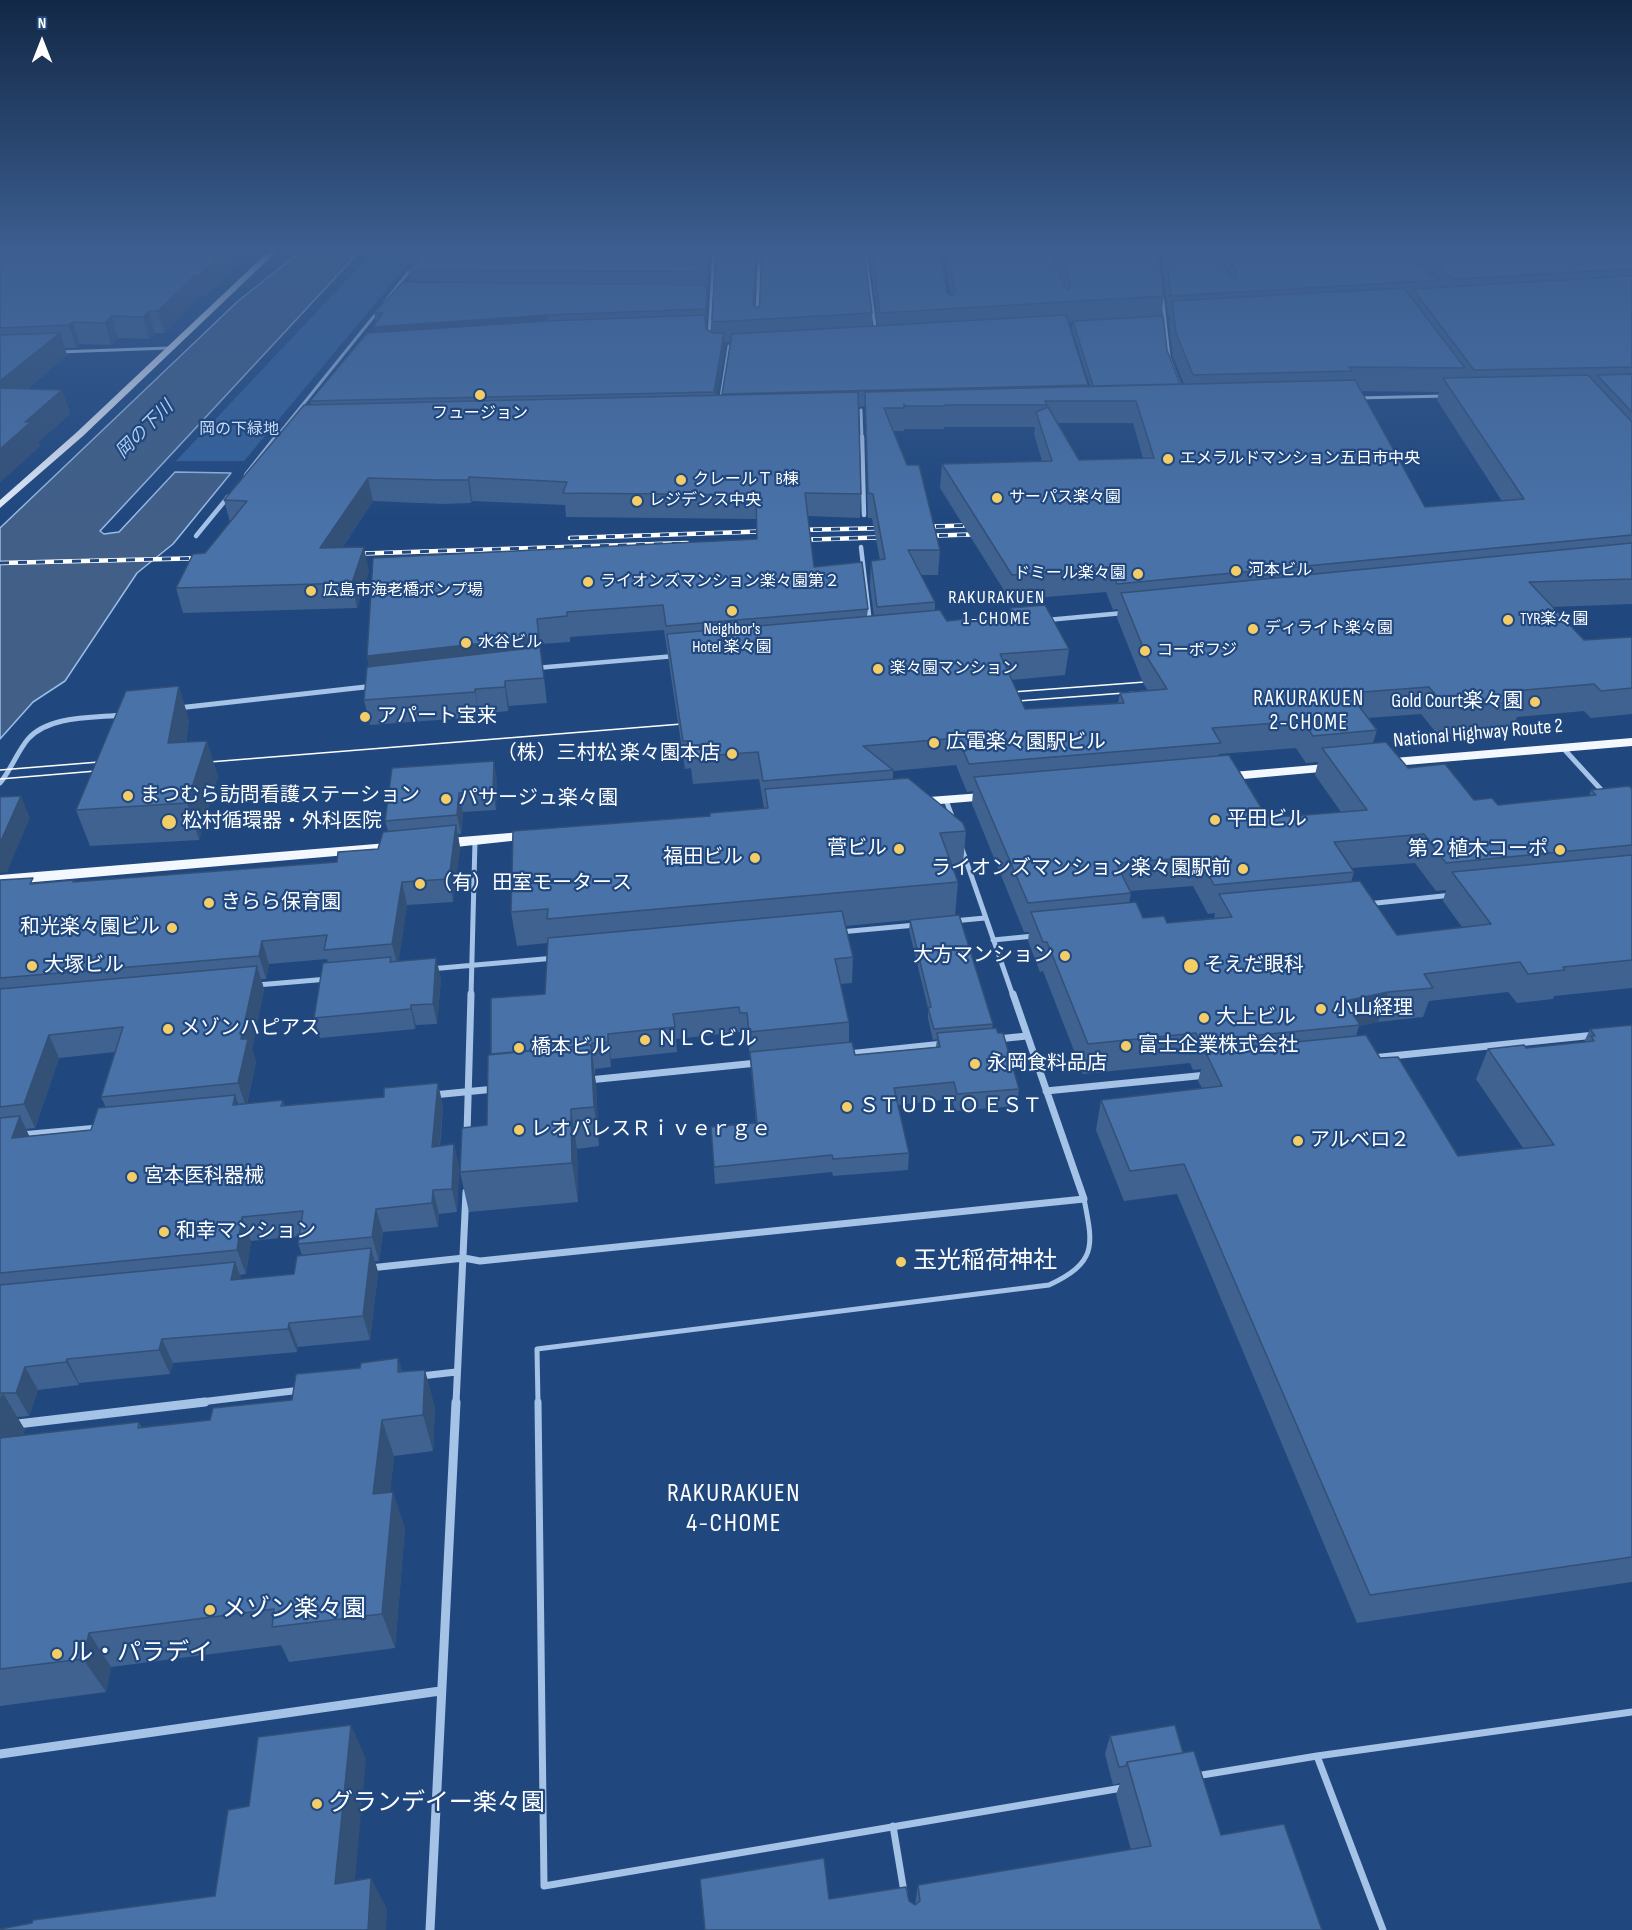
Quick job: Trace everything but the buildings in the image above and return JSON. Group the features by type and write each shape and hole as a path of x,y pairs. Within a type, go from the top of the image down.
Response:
{"highway":[{"name":"National Highway Route 2","path":"1210,778 1632,742"},
{"path":"899,804 1013,795"},
{"path":"0,880 546,834"}],"main road":[{"path":"0,505 80,434 177,341"}],"street":[{"path":"241,480 354,341"},
{"path":"1168,341 1169,357 1186,401"},
{"path":"718,414 729,346"},
{"path":"720,347 741,346"},
{"path":"56,352 170,348"},
{"path":"1354,398 1455,396"},
{"path":"864,515 861,410 872,410"},
{"path":"286,424 298,424"},
{"path":"196,536 234,489"},
{"path":"861,547 871,628"},
{"path":"1036,622 1129,612"},
{"path":"531,669 687,654"},
{"path":"168,709 377,685"},
{"path":"0,783 36,732 60,723 131,714"},
{"path":"1563,748 1609,798"},
{"path":"357,1269 464,1258 480,1261 1084,1199 946,800"},
{"path":"467,1139 475,841"},
{"path":"1360,904 1454,895"},
{"path":"950,921 985,918"},
{"path":"831,933 926,924"},
{"path":"993,940 1040,936"},
{"path":"426,970 568,957"},
{"path":"248,986 331,978"},
{"path":"1362,1059 1609,1034"},
{"path":"991,1039 1027,1036"},
{"path":"837,1055 956,1043"},
{"path":"575,1081 765,1062"},
{"path":"1046,1091 1210,1074"},
{"path":"421,1096 504,1088"},
{"path":"12,1136 105,1127"},
{"path":"430,1930 466,1187"},
{"path":"409,1377 456,1372"},
{"path":"0,1426 316,1388"},
{"path":"0,1754 440,1691"}],"lane":[{"path":"348,348 360,347"},
{"path":"1084,1199 1091,1237 1091,1245 1087,1254 1067,1276 1056,1284 1042,1288 537,1350 544,1886 1129,1787"},
{"path":"1187,1777 1317,1756 1632,1712"},
{"path":"1317,1756 1383,1930"},
{"path":"893,1826 905,1895"}],"green space":[{"name":"岡の下緑地","path":"289,341 344,341 244,461 176,461"}],"water":[{"name":"岡の下川","path":"196,341 276,341 100,531 104,534 119,532 175,472 231,473 173,544 137,573 65,681 33,702 0,739 0,528"}],"tram line":[{"path":"999,693 1158,681"},
{"path":"1005,702 1164,690"},
{"path":"197,763 694,723"},
{"path":"0,770 99,762"},
{"path":"0,779 108,770"}],"railway":[{"path":"918,527 980,525"},
{"path":"795,530 891,528"},
{"path":"570,538 774,531"},
{"path":"921,536 987,534"},
{"path":"795,540 894,537"},
{"path":"348,554 687,543"},
{"path":"0,563 207,558"}],"place":[{"name":"フュージョン","path":"480,395"},
{"name":"エメラルドマンション五日市中央","path":"1168,459"},
{"name":"クレールＴ B棟","path":"681,480"},
{"name":"サーパス楽々園","path":"997,498"},
{"name":"レジデンス中央","path":"637,501"},
{"name":"河本ビル","path":"1236,571"},
{"name":"ドミール楽々園","path":"1138,574"},
{"name":"ライオンズマンション楽々園第２","path":"588,582"},
{"name":"広島市海老橋ポンプ場","path":"311,591"},
{"name":"Neighbor's Hotel 楽々園","path":"732,611"},
{"name":"TYR楽々園","path":"1508,620"},
{"name":"ディライト楽々園","path":"1253,629"},
{"name":"水谷ビル","path":"466,643"},
{"name":"コーポフジ","path":"1145,651"},
{"name":"楽々園マンション","path":"878,669"},
{"name":"Gold Court楽々園","path":"1535,702"},
{"name":"アパート宝来","path":"365,717"},
{"name":"広電楽々園駅ビル","path":"934,743"},
{"name":"（株）三村松 楽々園本店","path":"732,754"},
{"name":"まつむら訪問看護ステーション","path":"128,796"},
{"name":"パサージュ楽々園","path":"446,799"},
{"name":"平田ビル","path":"1215,820"},
{"name":"松村循環器・外科医院","path":"169,822"},
{"name":"菅ビル","path":"899,849"},
{"name":"第２植木コーポ","path":"1560,850"},
{"name":"福田ビル","path":"755,858"},
{"name":"ライオンズマンション楽々園駅前","path":"1243,869"},
{"name":"（有）田室モータース","path":"420,884"},
{"name":"きらら保育園","path":"209,903"},
{"name":"和光楽々園ビル","path":"172,928"},
{"name":"大方マンション","path":"1065,956"},
{"name":"大塚ビル","path":"32,966"},
{"name":"そえだ眼科","path":"1191,966"},
{"name":"小山経理","path":"1321,1009"},
{"name":"大上ビル","path":"1204,1018"},
{"name":"メゾンハピアス","path":"168,1029"},
{"name":"ＮＬＣビル","path":"645,1040"},
{"name":"富士企業株式会社","path":"1126,1046"},
{"name":"橋本ビル","path":"519,1048"},
{"name":"永岡食料品店","path":"975,1064"},
{"name":"ＳＴＵＤＩＯ ＥＳＴ","path":"847,1107"},
{"name":"レオパレスＲｉｖｅｒｇｅ","path":"519,1130"},
{"name":"アルベロ２","path":"1298,1141"},
{"name":"宮本医科器械","path":"132,1177"},
{"name":"和幸マンション","path":"164,1232"},
{"name":"玉光稲荷神社","path":"901,1262"},
{"name":"メゾン楽々園","path":"210,1610"},
{"name":"ル・パラデイ","path":"57,1654"},
{"name":"グランデイー楽々園","path":"317,1804"}],"district":[{"name":"RAKURAKUEN 1-CHOME","path":"997,608"},
{"name":"RAKURAKUEN 2-CHOME","path":"1309,712"},
{"name":"RAKURAKUEN 4-CHOME","path":"734,1509"}]}
